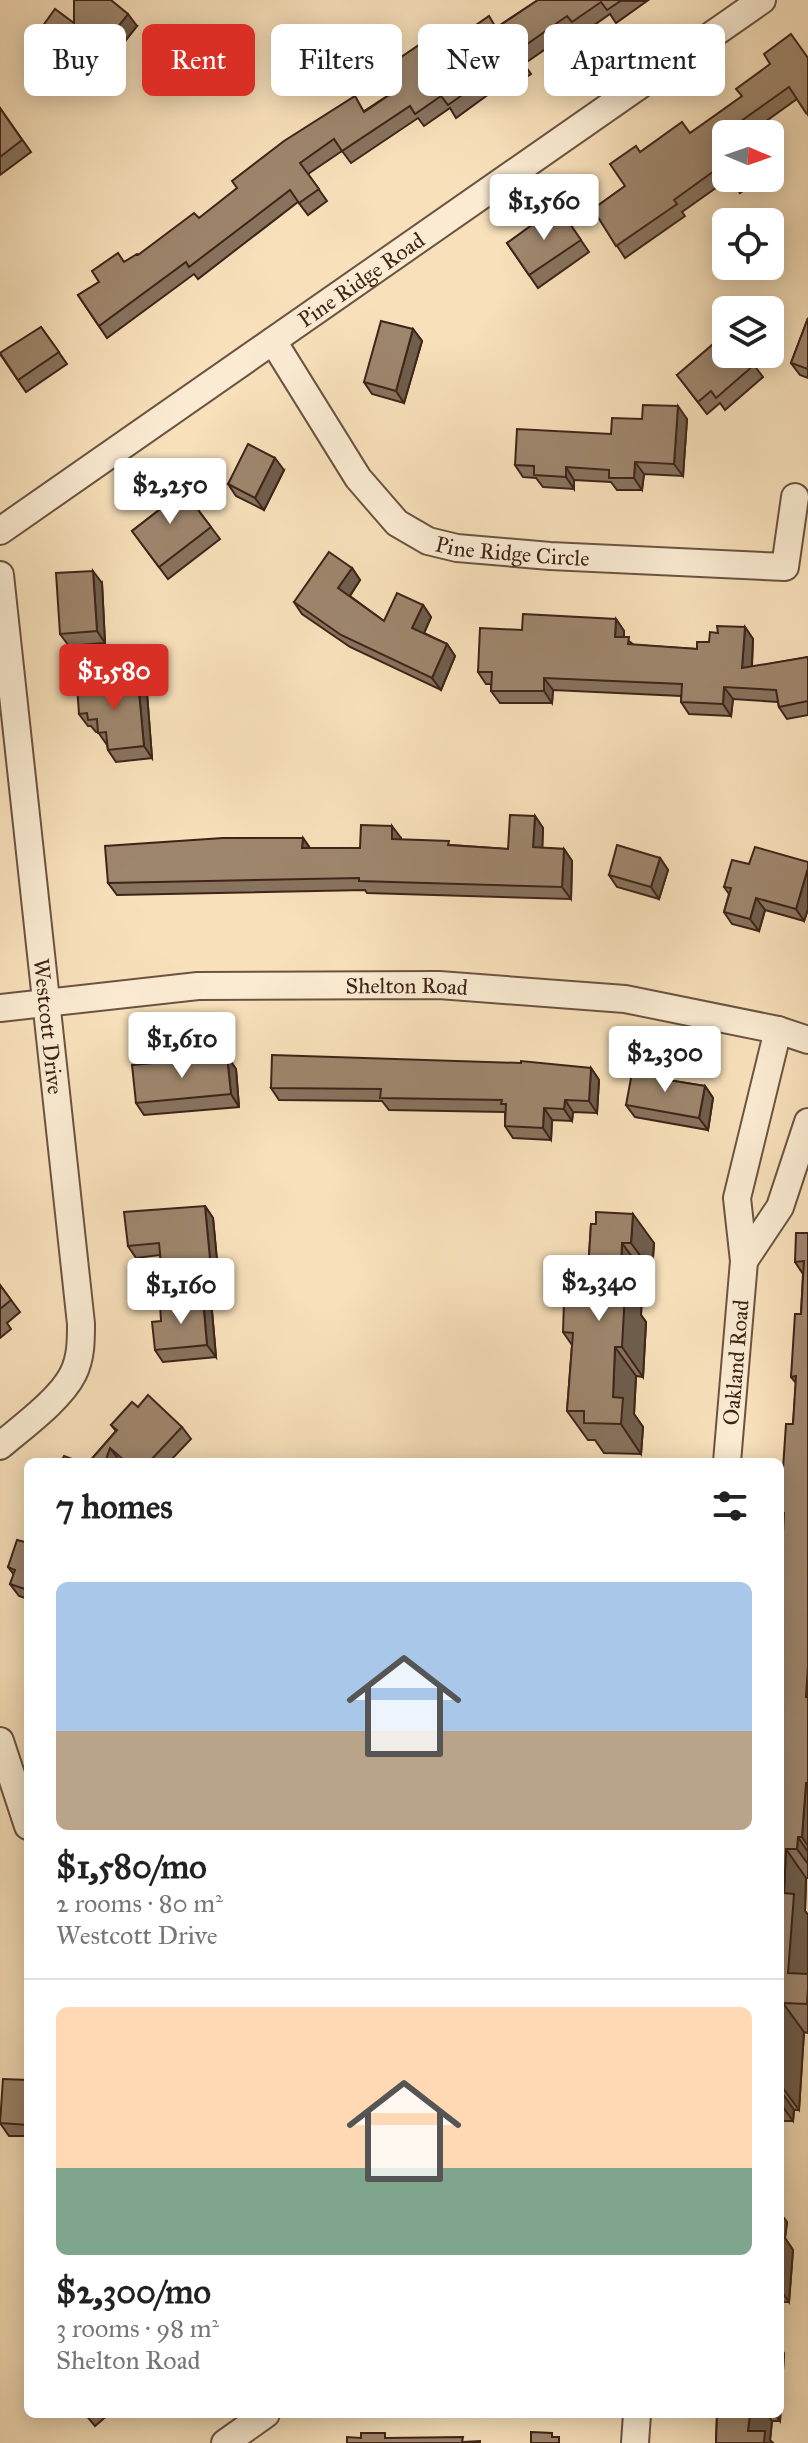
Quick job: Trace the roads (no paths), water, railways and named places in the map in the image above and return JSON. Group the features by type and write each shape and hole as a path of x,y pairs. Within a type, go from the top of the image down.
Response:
{"street":[{"name":"Pine Ridge Road","path":"0,531 762,0"},
{"name":"Pine Ridge Circle","path":"273,341 358,478 397,523 428,541 457,548 550,556 785,567 795,497"},
{"name":"Westcott Drive","path":"0,575 81,1324 80,1352 73,1375 58,1395 0,1446"},
{"name":"Shelton Road","path":"0,1008 198,986 439,985 625,999 778,1030 808,1040"},
{"name":"Oakland Road","path":"727,1458 744,1261 737,1198 778,1030"},
{"name":"Oakland Road","path":"744,1261 780,1207 808,1122"},
{"path":"0,1741 24,1814"},
{"path":"225,2443 260,2418"},
{"path":"635,2443 637,2418"}]}
